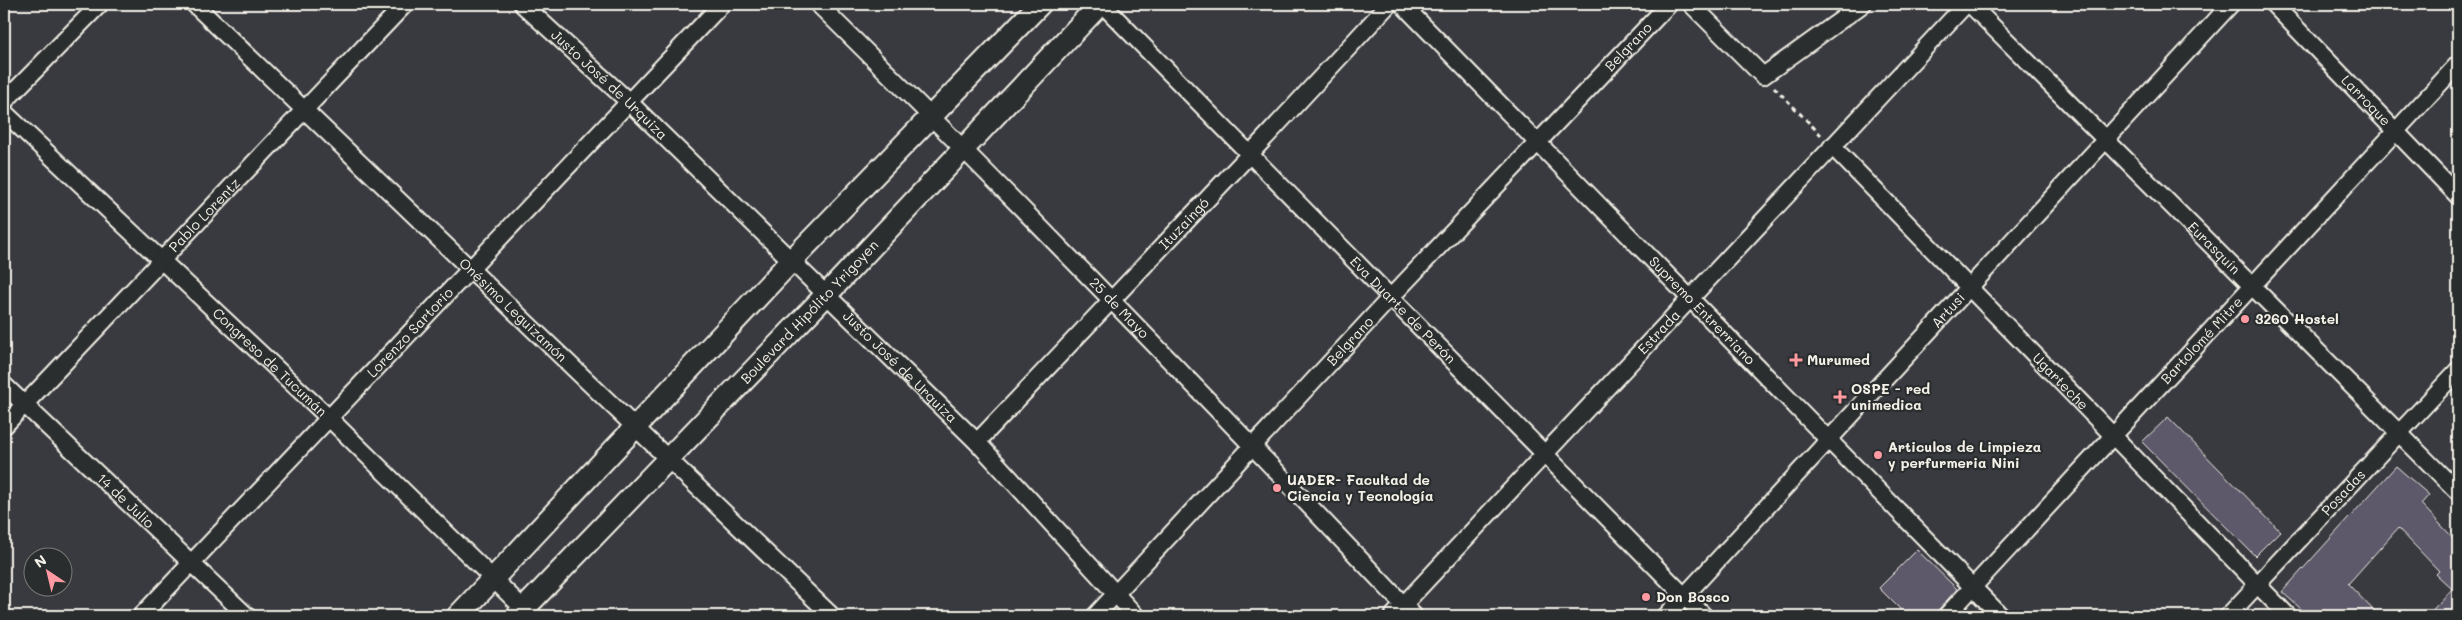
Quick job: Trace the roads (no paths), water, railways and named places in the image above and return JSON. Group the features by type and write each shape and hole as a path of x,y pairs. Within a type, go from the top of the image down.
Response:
{"main road":[{"path":"458,616 792,260 1040,4"},
{"name":"Boulevard Hipólito Yrigoyen","path":"524,614 668,458 828,294 1101,4"}],"street":[{"path":"4,102 100,4"},
{"name":"Onésimo Leguizamón","path":"194,4 668,458 823,613"},
{"name":"Pablo Lorentz","path":"4,426 405,4"},
{"name":"Justo José de Urquiza","path":"522,4 628,101 828,294 977,442 1136,616"},
{"name":"Lorenzo Sartorio","path":"140,616 722,4"},
{"name":"25 de Mayo","path":"818,4 964,149 1253,446 1403,612"},
{"name":"Eva Duarte de Perón","path":"1101,4 1704,616"},
{"name":"Ituzaingó","path":"977,442 1112,301 1389,4"},
{"name":"Supremo Entrerriano","path":"1402,4 2001,616"},
{"name":"Belgrano","path":"1095,616 1391,297 1668,4"},
{"path":"1691,4 1763,76 1863,4"},
{"name":"Estrada","path":"1403,612 1545,454 1966,4"},
{"name":"Eurasquín","path":"1970,4 2458,492"},
{"name":"Artusi","path":"1666,616 2231,4"},
{"name":"Larroque","path":"2273,4 2458,196"},
{"name":"Bartolomé Mitre","path":"1946,616 2458,64"},
{"name":"Congreso de Tucumán","path":"4,112 329,418 493,579 524,614"},
{"name":"Ugarteche","path":"1832,146 2288,616"},
{"name":"Posadas","path":"2228,616 2458,370"},
{"name":"14 de Julio","path":"4,385 247,616"}],"place":[{"name":"3260 Hostel","path":"2245,319"},
{"name":"Murumed","path":"1796,360"},
{"name":"OSPE - red unimedica","path":"1840,397"},
{"name":"Articulos de Limpieza y perfurmeria Nini","path":"1878,455"},
{"name":"UADER- Facultad de Ciencia y Tecnología","path":"1277,488"},
{"name":"Don Bosco","path":"1646,597"}]}
